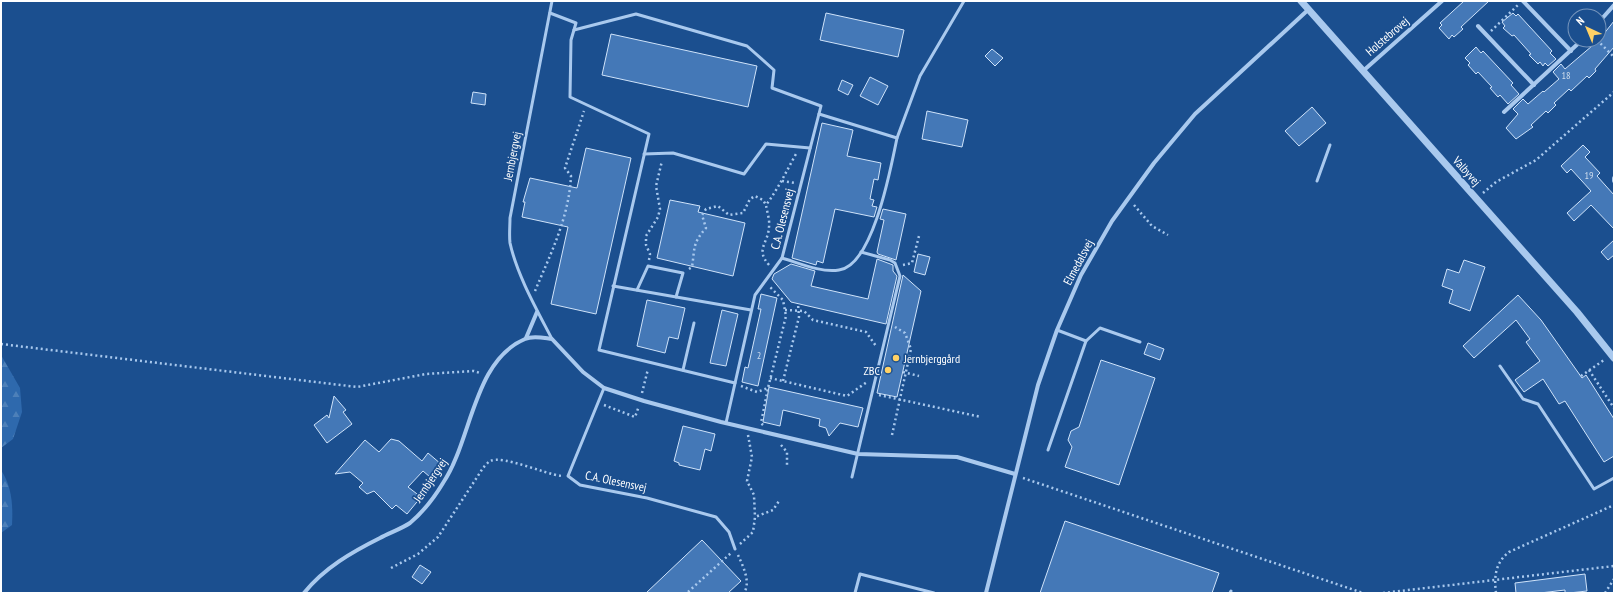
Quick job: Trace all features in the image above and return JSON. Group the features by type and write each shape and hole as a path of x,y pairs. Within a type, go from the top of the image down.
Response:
{"street":[{"name":"Valbyvej","path":"1301,1 1577,312 1614,358"},
{"name":"Holstebrovej","path":"1363,71 1442,1"},
{"path":"1523,1 1571,51"},
{"path":"1607,13 1614,5"},
{"name":"Elmedalsvej","path":"986,593 1038,385 1057,330 1081,275 1112,221 1128,198 1154,163 1195,114 1309,9"},
{"path":"1478,26 1534,85"},
{"path":"1504,112 1574,48"},
{"path":"538,312 526,338 552,339 583,372 604,388 640,400 726,423 858,454 957,457 1015,474"},
{"name":"Jernbjergvej","path":"304,593 329,568 357,550 409,523 428,505 444,482 458,455 486,375 510,349 526,338"}],"lane":[{"name":"Jernbjergvej","path":"552,1 510,218 510,241 514,258 538,312 552,339"},
{"path":"782,258 823,270 840,270 850,266 861,252 878,216 897,138 920,76 964,1"},
{"path":"550,13 576,22 571,40 570,97 649,134 598,350 735,383"},
{"name":"C.A. Olesensvej","path":"574,30 636,14 747,46 774,70 772,88 821,106 782,258 755,295 726,423"},
{"path":"819,114 897,138"},
{"path":"644,154 673,153 744,174 766,144 810,148"},
{"path":"1317,181 1330,145"},
{"path":"852,477 900,276 895,263 890,260 861,252"},
{"path":"637,290 648,266 683,273 676,297"},
{"path":"613,286 751,310"},
{"path":"683,370 694,323"},
{"path":"1048,450 1086,341 1100,328 1140,342"},
{"path":"1057,330 1086,341"},
{"path":"1500,366 1523,400 1538,404 1594,489 1614,478"},
{"name":"C.A. Olesensvej","path":"604,388 568,476 580,485 647,498 716,517 729,532 735,549"},
{"path":"855,593 860,574 934,593"}],"path":[{"path":"1486,35 1523,1"},
{"path":"1605,48 1614,57"},
{"path":"1477,198 1496,182 1536,160 1614,92"},
{"path":"532,298 559,234 570,195 571,176 565,168 586,105"},
{"path":"766,205 782,181 786,169 796,155 797,147"},
{"path":"648,266 650,254 646,245 646,236 658,217 660,210 656,186 661,170 663,154"},
{"path":"782,181 801,184"},
{"path":"683,273 692,267 694,260 693,248 697,238 706,228 702,215 706,209 718,206 729,215 743,213 750,199 755,196 763,200 766,205 769,227 761,250 765,260 774,270"},
{"path":"1128,198 1152,226 1168,235"},
{"path":"897,268 905,263 912,263 919,236"},
{"path":"735,383 757,392 768,388 786,316 783,300 765,282"},
{"path":"783,381 800,311 798,304"},
{"path":"785,310 804,311 813,320 866,332 877,348 883,349"},
{"path":"889,323 905,334 911,349 904,372 900,400 892,435"},
{"path":"1,344 357,387 426,374 474,371 486,375"},
{"path":"598,403 635,417 650,362"},
{"path":"1581,376 1600,362"},
{"path":"1590,370 1614,408"},
{"path":"904,372 919,376"},
{"path":"770,378 847,396 869,380 875,382"},
{"path":"872,394 981,417"},
{"path":"747,428 752,457 746,480 754,496 755,518"},
{"path":"391,568 418,554 438,537 483,468 490,462 502,460 552,475 568,476"},
{"path":"1015,474 1363,593"},
{"path":"1496,593 1494,579 1498,564 1509,552 1614,506"},
{"path":"735,549 745,570 747,588 744,593"},
{"path":"1383,593 1614,566"},
{"path":"1605,593 1614,579"}],"green space":[{"path":"1,355 20,388 22,412 13,439 1,448"},
{"path":"1,470 10,490 12,503 12,525 1,533"}],"building":[{"path":"1464,1 1489,1 1461,27 1463,29 1454,37 1452,35 1449,39 1439,28 1442,25 1440,23"},
{"path":"826,13 904,30 898,57 820,40"},
{"path":"1513,13 1516,16 1518,14 1552,51 1550,53 1556,59 1548,66 1545,63 1543,66 1540,62 1538,64 1514,35 1512,36 1503,28 1505,26 1502,22"},
{"path":"1614,21 1614,47 1595,69 1596,71 1589,78 1587,76 1571,91 1569,89 1554,103 1556,105 1548,113 1546,111 1531,125 1533,127 1516,139 1506,128 1518,114 1513,109 1523,99 1528,104 1559,79 1553,72 1561,64 1565,69 1590,48 1607,48 1607,30"},
{"path":"611,34 757,66 748,107 602,75"},
{"path":"1476,47 1481,53 1483,51 1513,83 1511,85 1519,94 1508,104 1500,95 1498,97 1490,88 1492,87 1478,72 1476,74 1468,65 1470,63 1465,58"},
{"path":"992,49 1003,58 995,66 985,56"},
{"path":"870,77 888,86 878,105 860,96"},
{"path":"842,80 853,85 848,95 838,90"},
{"path":"473,92 486,94 485,105 471,103"},
{"path":"1312,107 1326,123 1299,146 1285,131"},
{"path":"927,111 968,120 962,147 922,139"},
{"path":"822,123 853,130 847,156 881,163 878,180 874,179 870,199 874,200 872,206 877,207 874,217 835,209 823,263 817,261 816,265 792,258"},
{"path":"1583,145 1590,152 1585,157 1600,173 1597,176 1614,195 1614,229 1591,205 1574,221 1567,213 1591,191 1571,169 1567,173 1561,166"},
{"path":"586,148 631,158 596,314 551,304 568,227 522,217 525,202 523,202 530,178 577,188"},
{"path":"670,200 700,206 698,212 745,223 733,276 657,258"},
{"path":"883,209 906,214 896,260 878,254 877,252 884,220 880,219"},
{"path":"1614,240 1614,255 1608,260 1601,252"},
{"path":"918,254 930,257 925,275 914,272"},
{"path":"877,259 893,265 893,271 897,276 886,324 791,302 772,279 774,274 791,264 815,271 811,286 868,299"},
{"path":"1464,260 1485,267 1470,311 1449,303 1453,290 1442,286 1447,269 1459,273"},
{"path":"903,275 921,291 897,397 877,393"},
{"path":"761,294 777,298 758,386 742,382 745,367 748,368 761,309 758,309"},
{"path":"1518,295 1541,320 1582,378 1586,375 1614,419 1614,456 1604,462 1565,401 1559,404 1543,379 1524,392 1515,380 1540,361 1526,342 1530,339 1516,320 1474,358 1463,346"},
{"path":"647,300 685,308 678,339 669,337 665,353 637,346"},
{"path":"722,310 738,314 726,366 710,363"},
{"path":"1148,343 1164,349 1160,360 1144,354"},
{"path":"1101,360 1155,378 1119,485 1065,467 1072,447 1068,440 1071,431 1079,427"},
{"path":"769,387 863,408 858,427 840,423 829,436 826,428 819,426 820,419 783,410 780,426 763,422"},
{"path":"334,396 346,410 343,412 352,424 327,443 314,425 327,415 329,418"},
{"path":"683,426 715,434 711,451 705,449 700,470 679,465 679,463 674,461"},
{"path":"391,439 399,441 422,461 428,453 441,464 430,477 423,471 408,487 421,497 407,514 396,505 392,509 374,491 367,494 359,487 363,483 350,472 335,474 365,440 379,452"},
{"path":"1065,521 1219,573 1212,593 1040,593"},
{"path":"702,540 741,581 728,593 646,593"},
{"path":"420,565 431,572 422,584 412,577"},
{"path":"1585,574 1587,591 1565,593 1565,590 1540,593 1516,593 1515,583"}],"place":[{"name":"Jernbjerggård","path":"896,358"},
{"name":"ZBC","path":"888,370"}]}
